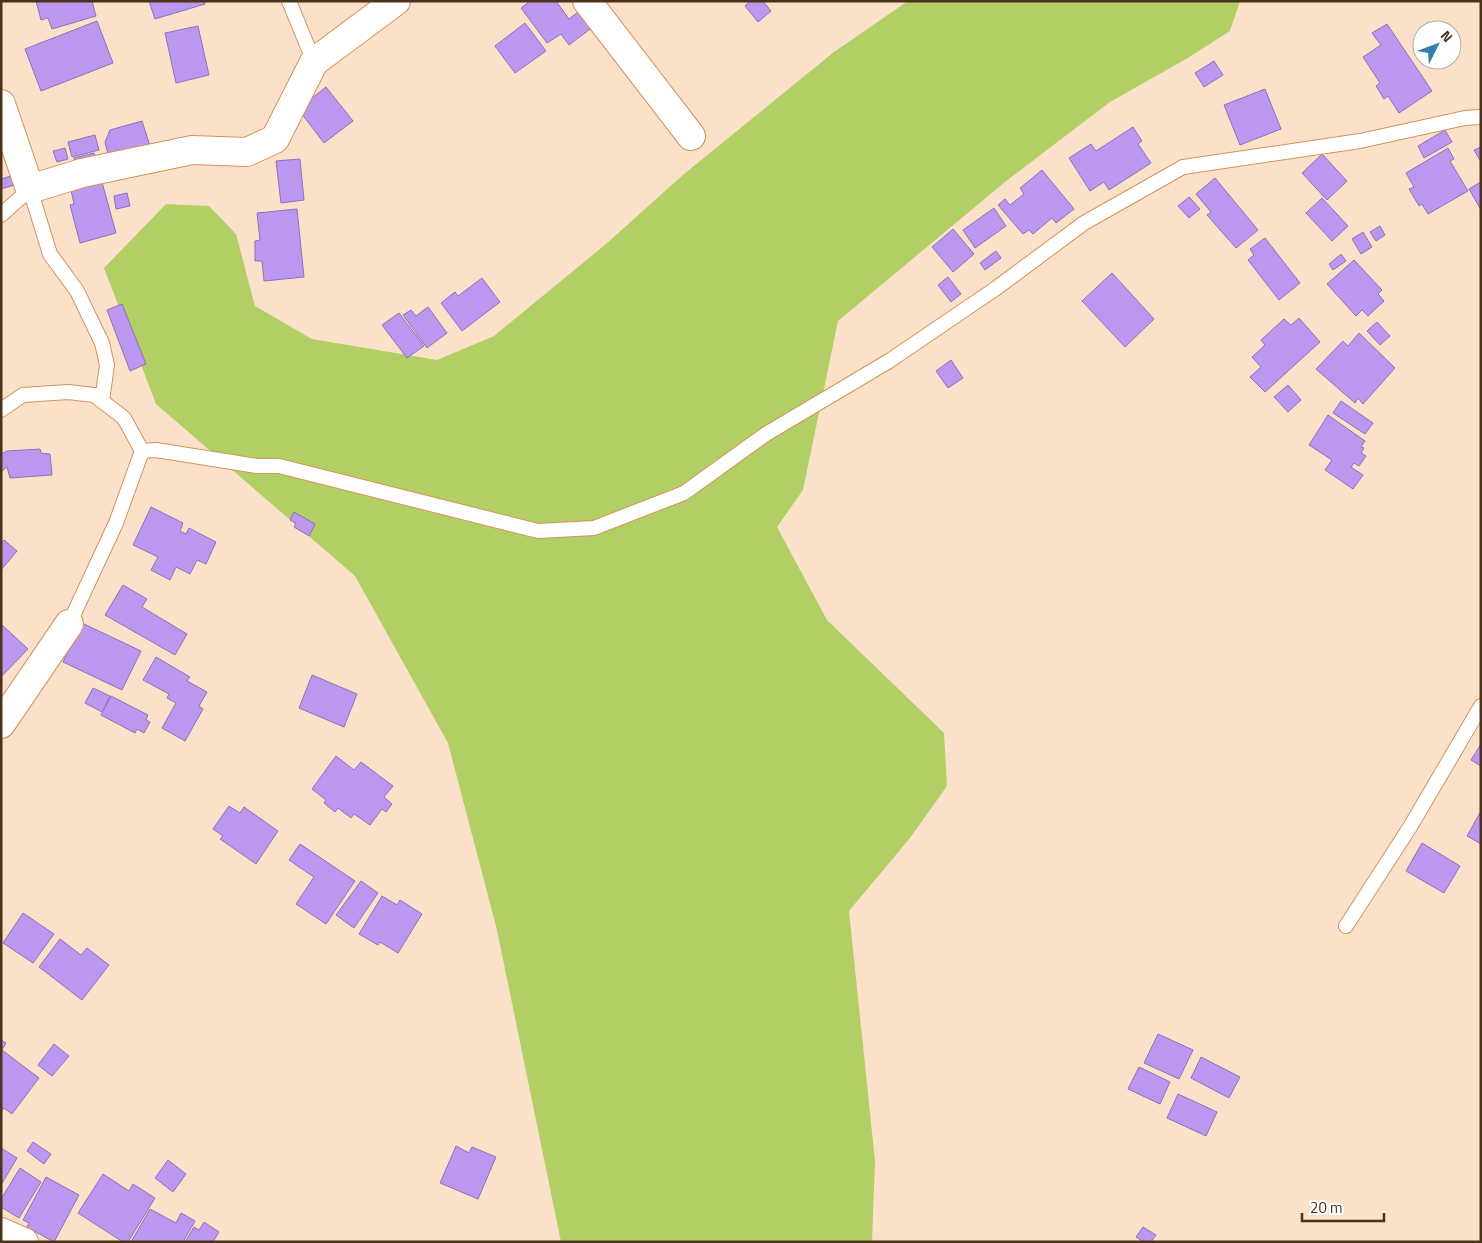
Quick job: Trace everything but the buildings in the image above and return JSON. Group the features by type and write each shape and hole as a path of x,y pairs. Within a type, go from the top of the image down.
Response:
{"street":[{"path":"1,104 30,189 82,173 192,150 247,152 276,140 314,62 396,1"},
{"path":"587,1 691,136"},
{"path":"1,724 69,624"},
{"path":"1,1232 24,1242"}],"lane":[{"path":"289,1 314,62"},
{"path":"142,451 156,450 257,466 279,466 538,531 594,528 684,494 766,434 897,356 995,289 1084,223 1183,167 1360,141 1457,120 1481,117"},
{"path":"1,215 30,189 50,254 77,291 102,343 107,365 102,402"},
{"path":"1,410 23,395 68,392 94,395 124,418 142,451 116,523 69,624"},
{"path":"1346,926 1410,827 1481,706"}],"green space":[{"path":"908,1 1240,1 1230,31 1186,59 1110,102 1005,182 838,321 803,490 777,527 827,620 944,733 947,786 910,838 849,911 875,1161 872,1242 561,1242 497,930 448,743 355,576 156,404 104,268 166,204 209,206 236,234 255,306 312,339 437,360 494,336 606,244 684,174 834,52"}]}
